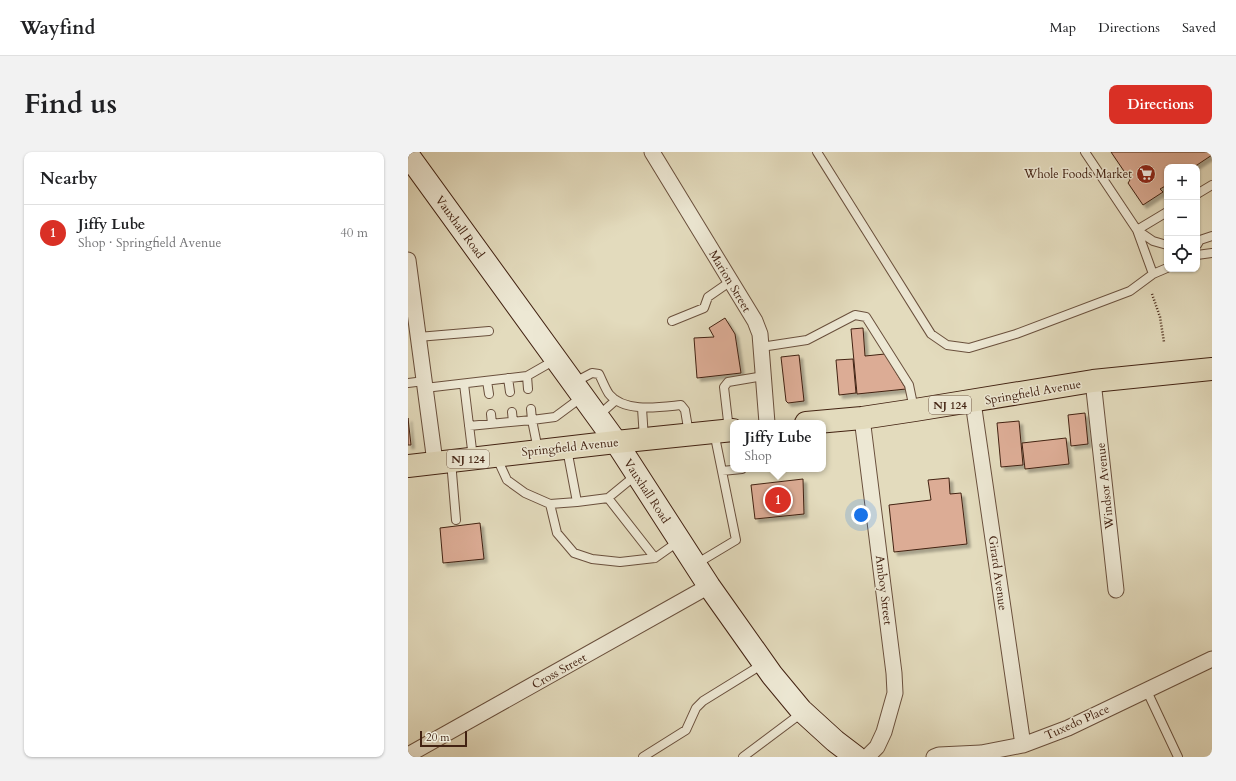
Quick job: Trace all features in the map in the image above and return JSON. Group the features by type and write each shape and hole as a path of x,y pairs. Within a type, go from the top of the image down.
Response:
{"main road":[{"name":"Springfield Avenue","path":"826,421 862,418 973,402 1093,381 1212,369"},
{"name":"Springfield Avenue","path":"408,466 726,431"}],"street":[{"name":"Marion Street","path":"652,152 755,320 760,334 768,420"},
{"name":"Vauxhall Road","path":"408,155 616,442 709,586 772,675 803,712 835,741 856,757"},
{"path":"408,260 425,384 443,462"},
{"name":"Windsor Avenue","path":"1093,381 1116,590"},
{"name":"Girard Avenue","path":"973,402 1023,745"},
{"name":"Amboy Street","path":"862,418 894,673 895,693 884,732 877,747 868,757"},
{"name":"Cross Street","path":"408,755 709,586"},
{"name":"Tuxedo Place","path":"934,757 939,755 981,753 1023,745 1068,728 1212,659"}],"lane":[{"path":"818,152 931,334 947,345 969,348 1016,334 1130,291 1153,274 1164,269"},
{"path":"1085,152 1137,230 1153,274"},
{"path":"1200,192 1212,185"},
{"path":"1137,230 1164,214"},
{"path":"1137,230 1153,241 1164,244"},
{"path":"1200,240 1212,236"},
{"path":"1200,255 1212,253"},
{"path":"672,321 704,308 708,297 731,281"},
{"path":"761,347 807,340 855,315 866,317 909,385 915,410"},
{"path":"418,337 489,331"},
{"path":"408,383 464,384 527,376 556,359"},
{"path":"469,426 555,417 592,373 599,374 609,394 616,400 626,404 642,408 681,405 685,410 689,435"},
{"path":"527,376 528,389"},
{"path":"695,565 736,540 722,472 726,431 724,387 728,382 764,376"},
{"path":"508,378 510,392"},
{"path":"487,381 489,394"},
{"path":"464,384 473,458"},
{"path":"597,417 616,400"},
{"path":"642,408 644,440"},
{"path":"531,409 538,451"},
{"path":"512,412 513,422"},
{"path":"491,414 492,424"},
{"path":"566,448 577,502"},
{"path":"495,456 507,480 525,493 550,504 608,498 637,474"},
{"path":"443,462 456,520"},
{"path":"722,472 730,471"},
{"path":"608,498 655,558"},
{"path":"550,504 557,533 574,553 592,560 620,562 655,558 680,540"},
{"path":"643,757 686,730 696,708 703,701 764,664"},
{"path":"1146,690 1178,757"},
{"path":"743,757 803,712"}],"path":[{"path":"1152,294 1160,317 1164,342"}],"building":[{"name":"Whole Foods Market","path":"1111,152 1212,152 1212,155 1198,164 1164,164 1164,187 1160,189 1163,192 1143,205 1128,183 1130,180"},
{"path":"725,318 735,334 741,373 697,378 694,338 714,337 709,328"},
{"path":"863,328 865,356 885,354 906,389 857,394 851,329"},
{"path":"799,355 804,401 788,403 786,401 781,357"},
{"path":"853,359 856,393 839,395 836,360"},
{"path":"1085,413 1088,444 1071,446 1068,415"},
{"path":"408,418 411,445 408,445"},
{"path":"1019,421 1023,465 1001,467 997,423"},
{"path":"1066,438 1069,464 1025,469 1022,443"},
{"path":"949,478 950,494 961,493 967,544 894,552 889,505 931,500 928,480"},
{"path":"803,479 804,514 755,519 751,485"},
{"path":"480,523 484,559 443,563 440,528"}],"place":[{"name":"Whole Foods Market","path":"1146,174"},
{"name":"Jiffy Lube","path":"778,500"}]}
